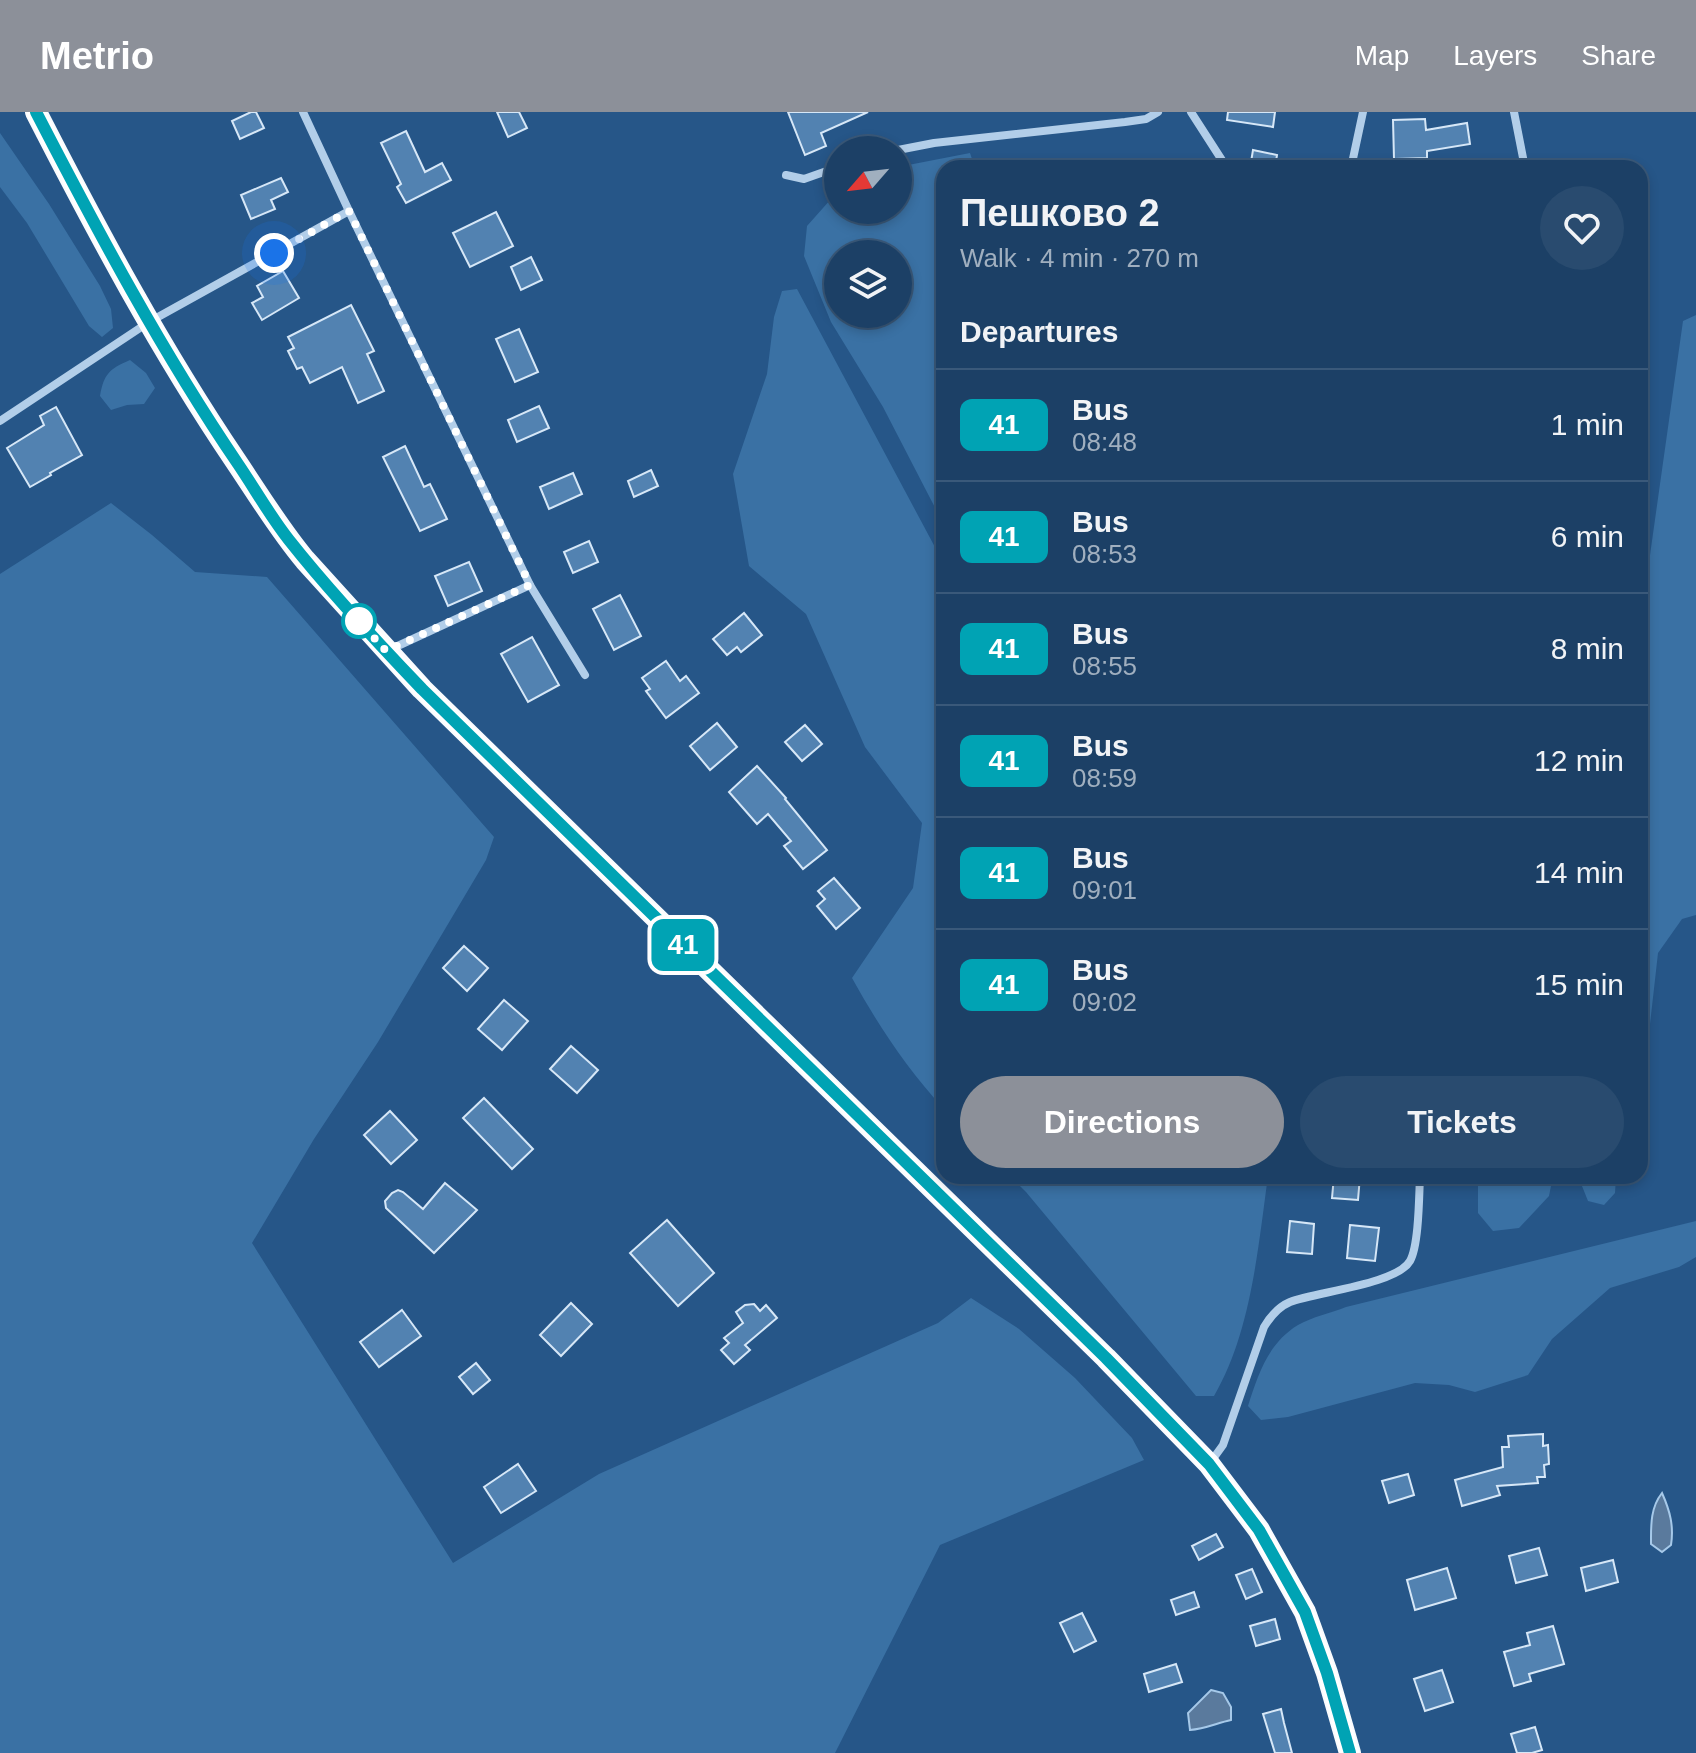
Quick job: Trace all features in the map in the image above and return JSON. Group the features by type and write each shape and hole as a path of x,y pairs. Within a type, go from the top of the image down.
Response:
{"highway":[{"path":"36,112 87,212 149,322 202,411 287,538 433,700 1106,1358 1209,1464 1259,1530 1305,1612 1327,1673 1350,1753"}],"street":[{"path":"303,112 530,585 585,675"},
{"path":"912,147 1146,119 1158,112"},
{"path":"1191,112 1222,160"},
{"path":"1353,160 1363,112"},
{"path":"1514,112 1523,160"},
{"path":"786,175 804,179 824,172"},
{"path":"0,421 149,322 349,211"},
{"path":"386,651 530,585"},
{"path":"1209,1464 1223,1445 1264,1327 1271,1315 1288,1303 1393,1275 1409,1264 1414,1251 1419,1184"}],"shaded area":[{"path":"0,133 100,286 111,309 113,328 102,337 89,326 27,223 0,187"},
{"path":"970,153 972,160 936,160 936,510 883,407 835,328 912,328 912,240 824,240 824,305 804,256 807,226 824,207 824,224 912,224 912,164"},
{"path":"797,289 936,549 936,1099 894,1046 852,978 913,888 922,823 865,747 806,614 749,566 733,474 767,374 774,317 782,291"},
{"path":"1696,315 1696,915 1682,919 1658,953 1648,1035 1648,569 1683,321"},
{"path":"130,360 146,373 155,388 144,404 111,410 100,396 103,382 112,370"},
{"path":"111,503 195,572 267,577 494,837 486,860 378,1042 314,1139 252,1243 453,1563 599,1474 938,1323 971,1298 1019,1329 1075,1378 1132,1438 1144,1460 940,1545 835,1753 0,1753 0,574"},
{"path":"1018,1184 1267,1184 1245,1318 1227,1371 1214,1396 1196,1396"},
{"path":"1478,1184 1551,1184 1549,1196 1519,1228 1493,1231 1478,1213"},
{"path":"1581,1184 1616,1184 1615,1193 1604,1205 1588,1201"},
{"path":"1696,1221 1696,1257 1679,1267 1610,1288 1552,1339 1528,1375 1475,1392 1449,1385 1415,1383 1288,1417 1261,1420 1248,1406 1260,1371 1272,1350 1288,1332 1309,1320 1346,1307"},
{"path":"1662,1493 1672,1531 1671,1545 1662,1552 1651,1544 1651,1524 1653,1511"},
{"path":"1211,1690 1223,1693 1231,1707 1231,1720 1190,1730 1188,1713"}],"building":[{"path":"256,112 264,128 240,139 232,121"},
{"path":"497,112 519,112 527,128 508,137"},
{"path":"788,112 868,112 821,133 824,147 805,155"},
{"path":"1228,112 1275,112 1273,127 1227,120"},
{"path":"1425,119 1426,130 1467,123 1470,144 1427,151 1427,158 1394,159 1393,120"},
{"path":"406,131 425,172 442,163 451,180 406,203 397,187 401,184 381,143"},
{"path":"1253,150 1277,155 1276,160 1251,160"},
{"path":"281,178 288,192 271,200 275,209 251,219 241,195"},
{"path":"496,212 513,246 470,267 453,233"},
{"path":"531,257 542,280 521,290 511,267"},
{"path":"283,271 299,298 262,320 252,303 263,297 257,286"},
{"path":"351,305 374,351 367,354 384,391 358,403 342,367 310,383 302,367 297,369 288,351 294,348 288,337"},
{"path":"519,329 538,372 515,382 496,339"},
{"path":"539,406 549,428 517,442 508,420"},
{"path":"56,407 82,455 30,487 7,448 44,425 40,416"},
{"path":"405,446 424,487 430,484 447,519 420,531 383,457"},
{"path":"651,470 658,486 634,497 628,481"},
{"path":"573,473 582,494 549,509 540,487"},
{"path":"589,541 598,562 573,573 564,552"},
{"path":"469,562 482,591 448,606 435,576"},
{"path":"620,595 641,636 614,650 593,609"},
{"path":"744,613 762,635 741,652 737,647 727,655 713,639"},
{"path":"532,637 559,685 528,702 501,654"},
{"path":"666,661 680,681 686,676 699,693 666,718 646,691 650,689 642,678"},
{"path":"717,723 737,747 710,770 690,746"},
{"path":"805,725 822,744 802,761 785,742"},
{"path":"757,766 827,850 803,869 784,846 791,841 768,814 757,824 729,792"},
{"path":"834,878 860,908 836,929 817,906 825,899 818,891"},
{"path":"464,946 488,968 467,991 443,968"},
{"path":"504,1000 528,1021 502,1050 478,1029"},
{"path":"571,1046 598,1070 577,1093 550,1069"},
{"path":"484,1098 533,1149 512,1169 463,1118"},
{"path":"390,1111 417,1140 391,1164 364,1135"},
{"path":"445,1183 477,1210 434,1253 386,1208 385,1201 398,1190 423,1209"},
{"path":"1333,1184 1359,1184 1358,1200 1332,1198"},
{"path":"667,1220 714,1273 678,1306 630,1253"},
{"path":"1290,1221 1314,1224 1312,1254 1287,1252"},
{"path":"1350,1225 1379,1228 1375,1261 1347,1258"},
{"path":"571,1303 592,1324 561,1356 540,1335"},
{"path":"754,1304 760,1311 766,1305 777,1318 745,1345 750,1350 734,1364 721,1350 729,1343 724,1338 743,1323 736,1312 745,1305"},
{"path":"402,1310 421,1336 379,1367 360,1342"},
{"path":"476,1363 490,1380 473,1394 459,1377"},
{"path":"1543,1434 1543,1446 1548,1445 1549,1464 1544,1465 1545,1477 1537,1477 1538,1483 1497,1486 1500,1495 1462,1506 1455,1480 1503,1467 1502,1447 1509,1447 1508,1436"},
{"path":"518,1464 536,1491 501,1513 484,1487"},
{"path":"1408,1474 1414,1495 1389,1503 1382,1481"},
{"path":"1216,1534 1223,1547 1199,1560 1192,1546"},
{"path":"1539,1548 1547,1575 1516,1583 1509,1556"},
{"path":"1613,1560 1618,1582 1586,1591 1581,1568"},
{"path":"1447,1568 1456,1598 1415,1610 1407,1580"},
{"path":"1252,1569 1262,1592 1246,1599 1236,1575"},
{"path":"1194,1592 1199,1607 1176,1615 1171,1600"},
{"path":"1082,1613 1096,1641 1074,1652 1060,1623"},
{"path":"1275,1619 1280,1639 1256,1646 1250,1626"},
{"path":"1553,1626 1564,1664 1529,1674 1531,1681 1514,1686 1504,1652 1530,1645 1527,1633"},
{"path":"1176,1664 1182,1682 1149,1692 1144,1674"},
{"path":"1442,1670 1453,1702 1425,1711 1414,1679"},
{"path":"1281,1709 1292,1753 1275,1753 1263,1714"},
{"path":"1535,1727 1542,1750 1517,1753 1511,1734"}],"bus line":[{"name":"41","path":"36,112 87,212 202,411 305,560 422,689 1106,1358 1209,1464 1259,1530 1305,1612 1327,1673 1350,1753"}],"route":[{"path":"274,253 349,211 530,585 386,651 359,621"}]}
